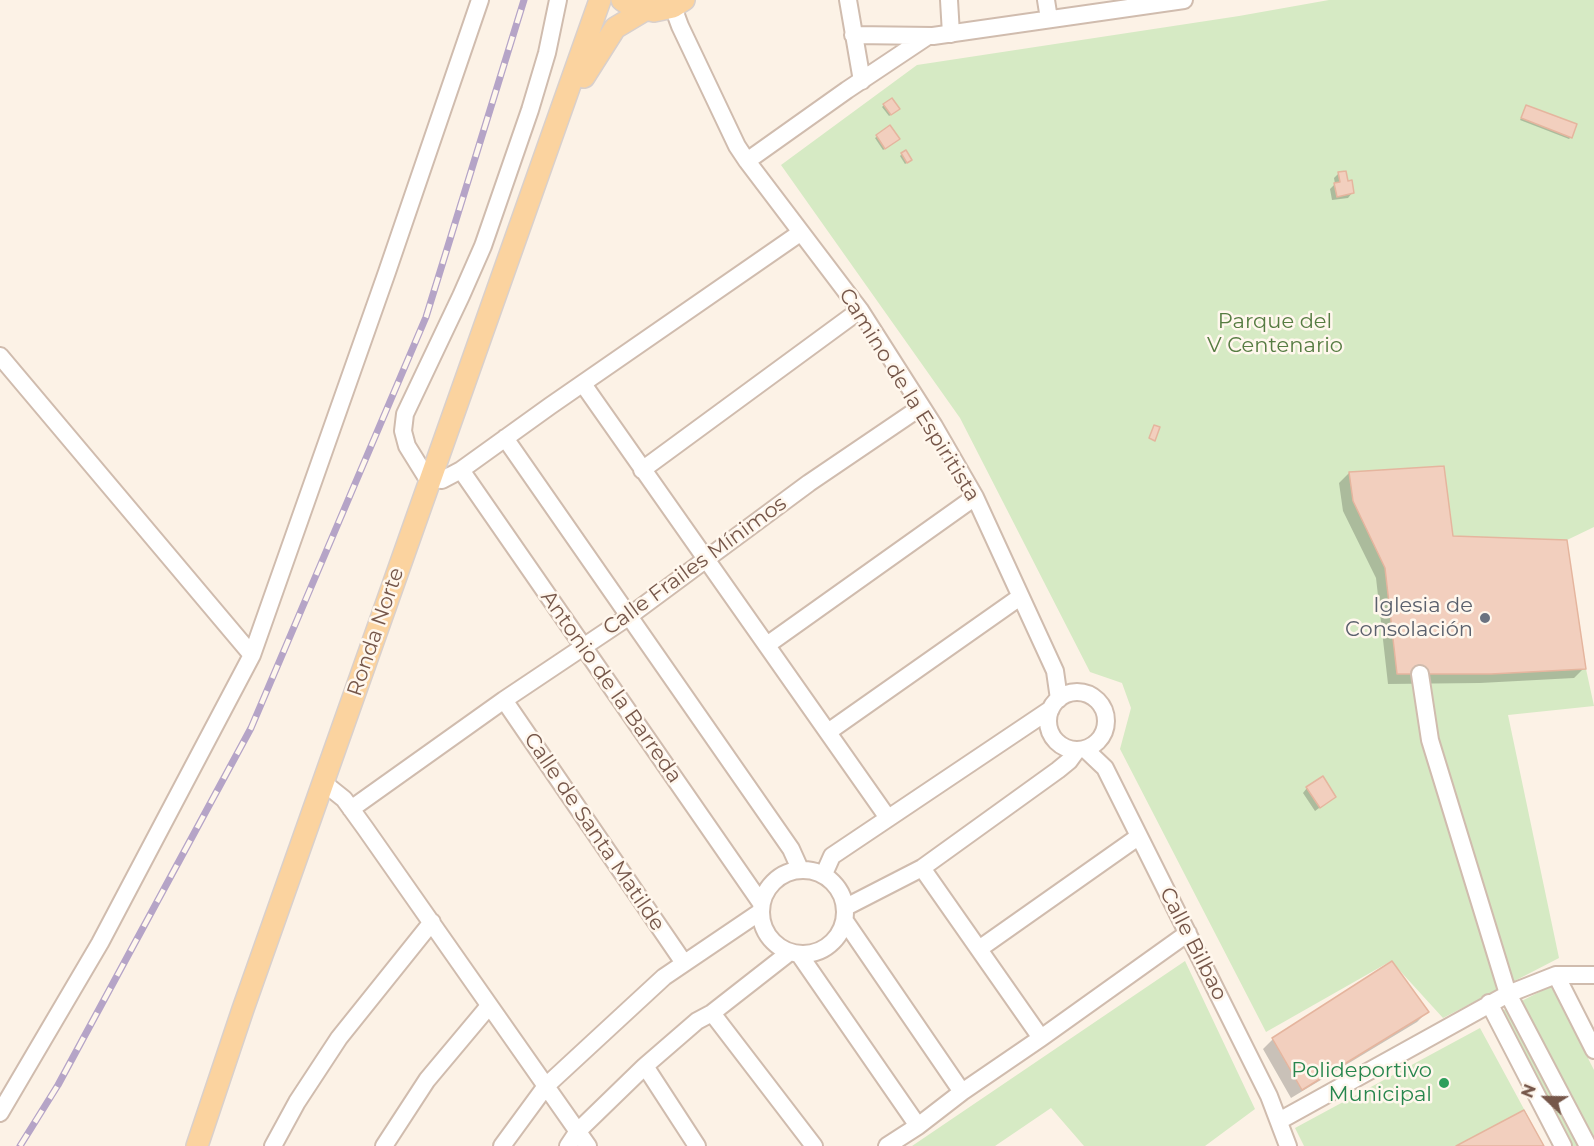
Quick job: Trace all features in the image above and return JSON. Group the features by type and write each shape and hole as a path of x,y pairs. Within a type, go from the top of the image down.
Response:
{"main road":[{"name":"Ronda Norte","path":"197,1146 243,1009 600,0"},
{"name":"Ronda Norte","path":"622,0 631,6 645,10 664,10 678,3"},
{"name":"Ronda Norte","path":"559,119 615,28 645,10"}],"street":[{"path":"0,1113 100,943 252,655 480,0"},
{"path":"558,0 547,53 530,110 483,246 405,414 403,431 407,446 430,481 442,480 461,470 800,233"},
{"path":"848,0 862,81"},
{"path":"949,0 951,34"},
{"path":"1046,0 1049,20"},
{"path":"853,35 951,34 1145,3 1184,0"},
{"name":"Camino de la Espiritista","path":"678,3 680,26 737,146 800,233 860,310 975,497 1055,671 1061,700"},
{"path":"747,161 928,36"},
{"path":"642,470 860,310"},
{"path":"0,356 252,655"},
{"path":"583,384 888,818"},
{"name":"Calle Frailes Mínimos","path":"351,809 504,700 628,617 809,483 921,407"},
{"path":"505,438 791,849 800,869"},
{"name":"Antonio de la Barreda","path":"461,470 761,908"},
{"path":"766,645 975,497"},
{"path":"828,732 1020,597"},
{"path":"1420,674 1430,740 1508,994 1588,1146"},
{"path":"824,874 832,856 1061,700 1088,694 1102,705 1106,714 1106,724 1103,734 1094,745 1081,750 1058,770 922,867 845,914 840,933 833,942 817,952 794,953 778,946 768,937 762,925 761,908 766,890 786,872 800,869 824,874 838,888 845,914 962,1092"},
{"name":"Calle de Santa Matilde","path":"504,700 684,963"},
{"path":"1061,700 1048,718 1051,734 1057,742 1067,748 1081,750"},
{"name":"Calle Bilbao","path":"1103,734 1105,768 1269,1096 1279,1121"},
{"name":"Calle Bilbao","path":"1081,750 1105,768"},
{"path":"324,783 344,799 588,1146"},
{"path":"979,949 1138,837"},
{"path":"922,867 1041,1038"},
{"path":"502,1146 546,1086 664,977 761,908"},
{"path":"273,1146 297,1102 339,1038 432,922"},
{"path":"887,1146 1188,933"},
{"path":"568,1146 578,1131 645,1066 697,1022 794,953"},
{"path":"794,953 918,1126"},
{"path":"1556,975 1594,1050"},
{"path":"1288,1146 1279,1121 1489,1003 1556,975 1594,975"},
{"path":"1489,1003 1563,1146"},
{"path":"384,1146 427,1080 489,1006"},
{"path":"712,1012 814,1146"},
{"path":"645,1066 698,1146"}],"green space":[{"name":"Parque del V Centenario","path":"1329,0 1594,0 1594,527 1567,540 1586,669 1594,706 1508,715 1559,958 1443,1018 1391,961 1266,1032 1120,749 1131,708 1122,683 1090,672 960,418 781,165 917,65"},
{"path":"1185,961 1255,1109 1205,1146 1084,1146 1051,1108 995,1146 912,1146"},
{"path":"1551,986 1594,1070 1594,1146 1566,1146 1502,1011"},
{"name":"Polideportivo Municipal","path":"1480,1028 1544,1146 1304,1146 1295,1128"}],"building":[{"path":"892,98 900,109 891,115 883,104"},
{"path":"1526,105 1577,124 1572,138 1521,118"},
{"path":"890,125 900,139 885,149 876,135"},
{"path":"906,150 912,160 907,163 901,153"},
{"path":"1346,171 1348,181 1352,180 1354,193 1337,197 1334,183 1340,182 1338,172"},
{"path":"1154,425 1160,427 1155,441 1149,438"},
{"name":"Iglesia de Consolación","path":"1444,466 1453,536 1567,540 1586,669 1491,674 1397,674 1385,568 1353,501 1349,472"},
{"path":"1323,776 1336,797 1320,808 1306,787"},
{"path":"1392,961 1429,1012 1302,1090 1272,1038"},
{"path":"1524,1110 1544,1146 1456,1146"}],"railway":[{"path":"20,1146 58,1085 251,728 426,317 524,0"}],"place":[{"name":"Iglesia de Consolación","path":"1485,618"},
{"name":"Polideportivo Municipal","path":"1444,1083"}]}
